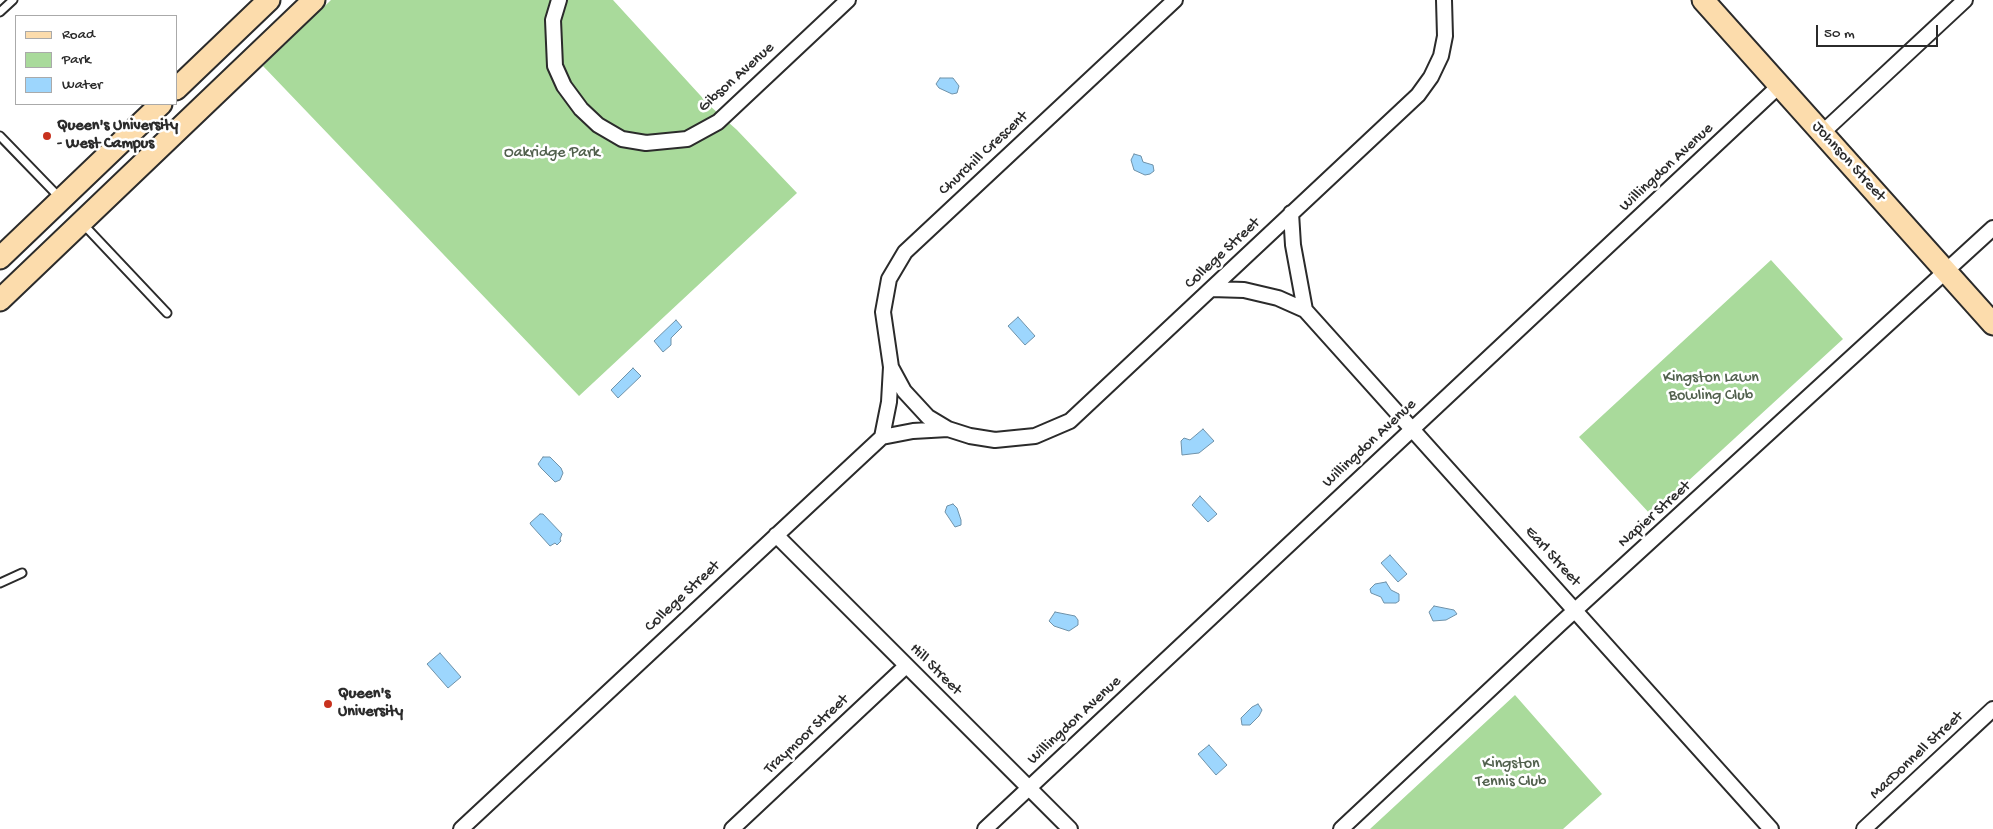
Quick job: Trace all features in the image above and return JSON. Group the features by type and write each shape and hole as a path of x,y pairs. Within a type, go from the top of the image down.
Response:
{"main road":[{"path":"178,87 269,0"},
{"path":"0,300 314,0"},
{"name":"Johnson Street","path":"1702,0 1993,324"},
{"path":"0,258 160,105"}],"street":[{"name":"Gibson Avenue","path":"560,0 553,20 555,66 564,86 581,110 598,125 622,139 646,143 687,139 718,122 848,0"},
{"name":"Churchill Crescent","path":"882,437 889,402 890,367 883,312 888,279 904,252 1175,0"},
{"name":"College Street","path":"917,406 948,429 970,436 995,440 1035,436 1070,420 1418,95 1431,77 1441,56 1445,36 1444,0"},
{"path":"1822,133 1965,0"},
{"name":"Willingdon Avenue","path":"985,829 1780,85"},
{"path":"1291,213 1293,245 1305,310"},
{"name":"Napier Street","path":"1341,829 1576,610 1993,228"},
{"name":"Earl Street","path":"1211,289 1244,290 1278,298 1305,310 1771,829"},
{"name":"Churchill Crescent","path":"890,367 904,391 917,406"},
{"name":"College Street","path":"461,829 882,437 912,431 948,429"},
{"name":"Hill Street","path":"776,535 1070,829"},
{"name":"Traymoor Street","path":"732,829 906,666"},
{"name":"MacDonnell Street","path":"1864,829 1993,709"}],"lane":[{"path":"0,12 12,0"},
{"path":"0,136 62,200"},
{"path":"81,222 167,312"},
{"path":"0,583 22,573"}],"green space":[{"name":"Oakridge Park","path":"331,0 613,0 710,106 737,130 797,193 579,396 263,66"},
{"name":"Kingston Lawn Bowling Club","path":"1771,260 1843,339 1651,515 1579,437"},
{"name":"Kingston Tennis Club","path":"1515,695 1602,794 1563,829 1370,829"}],"water":[{"path":"940,78 953,78 959,86 957,93 952,94 939,88 936,84"},
{"path":"1134,154 1141,156 1143,162 1153,165 1154,171 1145,175 1134,170 1131,160"},
{"path":"1018,317 1035,336 1025,345 1008,326"},
{"path":"676,320 682,327 671,338 671,345 663,352 654,341"},
{"path":"633,368 641,376 618,398 611,390"},
{"path":"1203,429 1214,441 1199,453 1182,455 1181,441 1184,438 1190,440"},
{"path":"543,457 550,457 561,468 563,473 560,480 555,482 538,464"},
{"path":"1200,496 1217,514 1208,522 1192,505"},
{"path":"953,504 957,508 961,520 961,525 955,527 945,512 947,506"},
{"path":"540,514 543,514 562,534 561,541 557,545 555,543 550,546 531,525 530,523"},
{"path":"1390,555 1407,574 1398,582 1381,563"},
{"path":"1386,582 1391,590 1399,594 1399,601 1396,603 1384,603 1381,597 1371,593 1370,589 1375,584"},
{"path":"1434,606 1454,610 1457,614 1446,620 1433,621 1429,612"},
{"path":"1055,612 1075,616 1078,620 1078,625 1069,631 1054,626 1049,621"},
{"path":"440,653 461,677 448,688 427,664"},
{"path":"1258,704 1262,710 1259,716 1250,725 1242,725 1241,718"},
{"path":"1209,745 1227,765 1216,775 1198,754"}],"place":[{"name":"Queen's University - West Campus","path":"47,136"},
{"name":"Queen's University","path":"328,704"}]}
